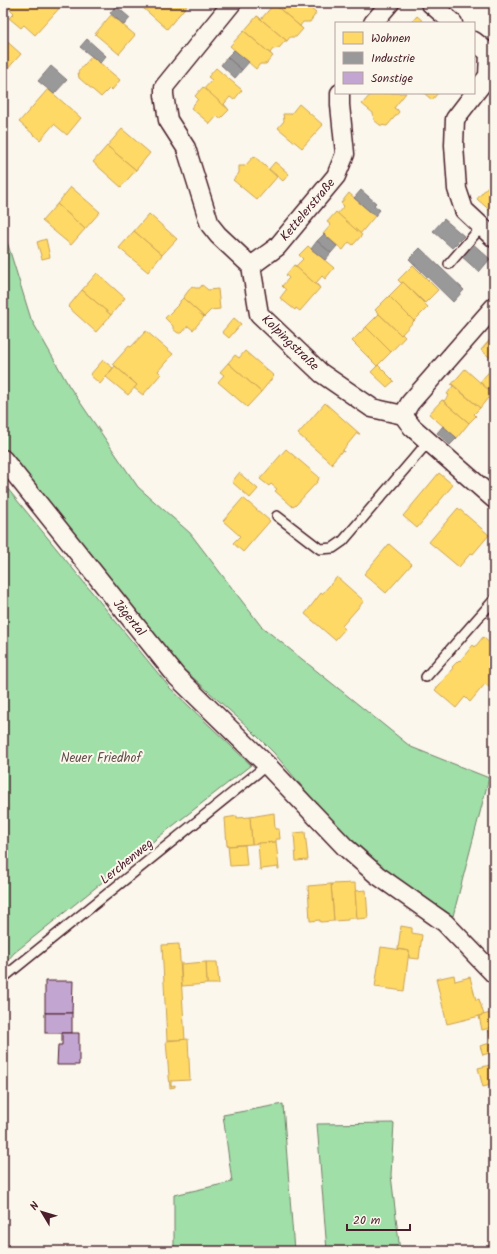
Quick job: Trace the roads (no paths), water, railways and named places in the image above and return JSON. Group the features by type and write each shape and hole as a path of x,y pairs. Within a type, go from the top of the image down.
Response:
{"street":[{"path":"232,3 164,86 164,96 168,120 186,148 210,225 218,235 251,266"},
{"path":"374,22 390,3"},
{"path":"430,3 453,22"},
{"path":"475,42 488,53 488,76 475,93"},
{"name":"Kettelerstraße","path":"251,266 277,246 336,176 345,154 340,94"},
{"path":"474,94 455,119 454,144 457,189 464,210 488,232"},
{"name":"Kolpingstraße","path":"251,266 259,314 321,373 372,408 403,415"},
{"path":"494,307 410,403 403,415 412,427 428,442 494,500"},
{"name":"Jägertal","path":"3,459 177,677 267,766 345,847 377,875 445,923 494,974"}],"lane":[{"path":"449,264 488,232"},
{"path":"277,516 320,549 333,548 343,542 428,442"},
{"path":"426,677 494,600"},
{"name":"Lerchenweg","path":"3,978 267,766"}],"park label":[{"name":"Neuer Friedhof","path":"101,758"}]}
